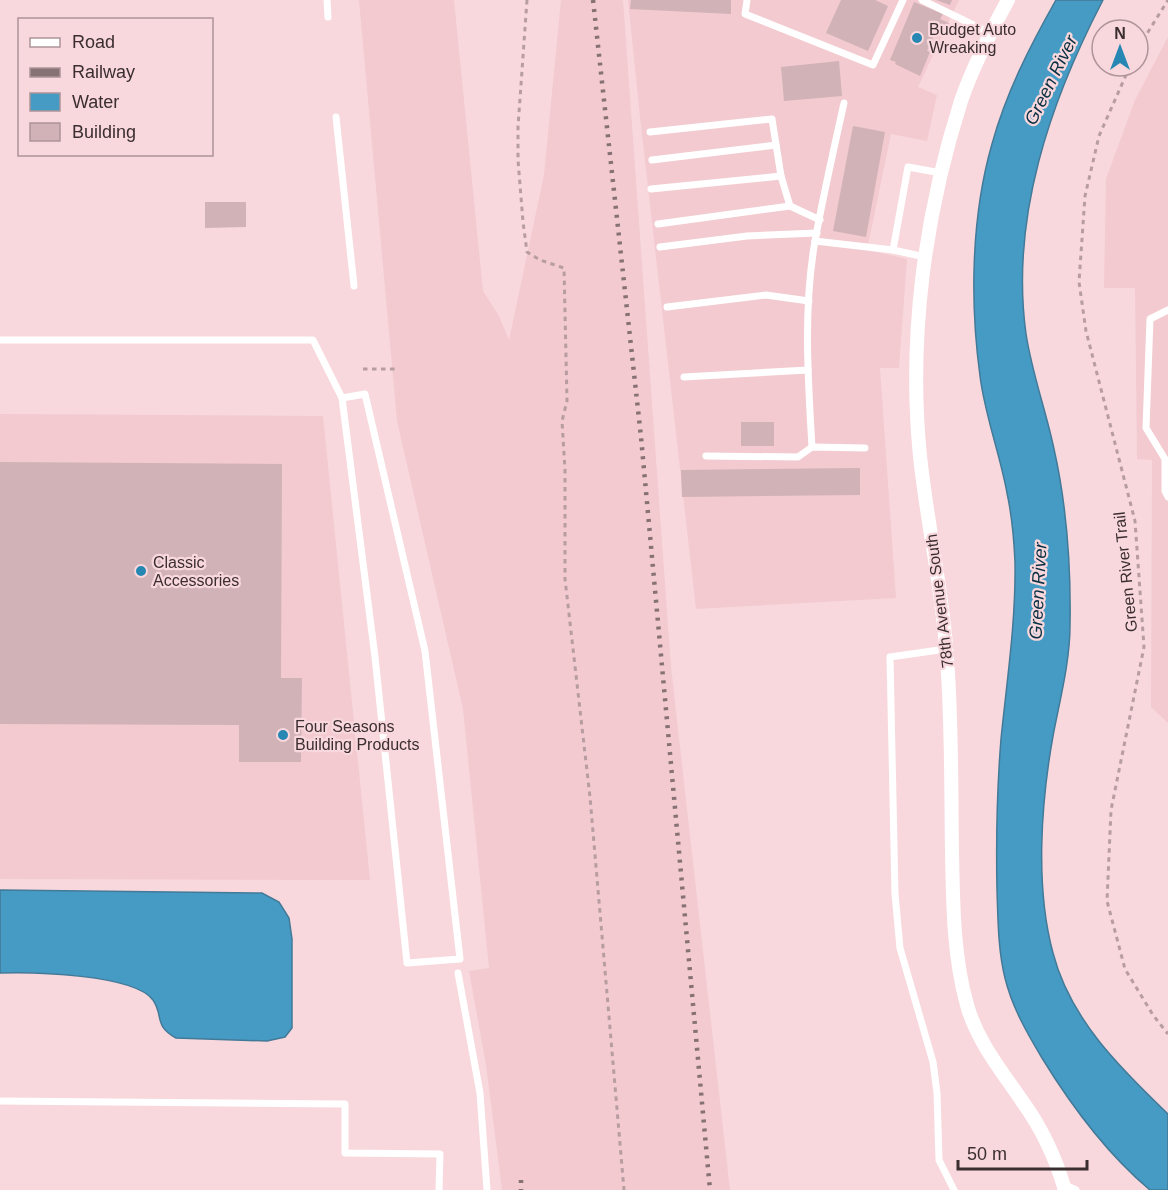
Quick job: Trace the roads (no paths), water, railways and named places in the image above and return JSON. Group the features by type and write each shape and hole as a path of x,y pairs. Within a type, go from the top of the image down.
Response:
{"street":[{"name":"78th Avenue South","path":"1008,0 990,33 962,99 941,173 925,257 919,313 920,455 942,603 946,648 953,903 960,974 976,1031 994,1062 1025,1104 1046,1141 1068,1188"}],"lane":[{"path":"327,0 328,17"},
{"path":"747,0 745,14 873,65 903,0"},
{"path":"922,0 990,33"},
{"path":"812,447 808,370 809,301 815,241 844,103"},
{"path":"336,117 354,286"},
{"path":"650,132 772,119 781,176 790,206"},
{"path":"652,160 776,146"},
{"path":"893,250 908,167 941,173"},
{"path":"651,189 781,176"},
{"path":"658,224 790,206 820,220"},
{"path":"660,247 747,236 817,233"},
{"path":"815,241 893,250 925,257"},
{"path":"667,307 766,295 809,301"},
{"path":"1168,310 1150,319 1146,428 1165,459 1165,491 1168,497"},
{"path":"0,340 312,340 342,398 375,657 407,963 460,959 425,651 365,394 342,398"},
{"path":"684,377 808,370"},
{"path":"706,456 798,457 812,447 865,448"},
{"path":"946,648 890,657 895,894 900,948 933,1062 937,1093 939,1160 954,1190"},
{"path":"458,973 480,1093 487,1190"},
{"path":"0,1101 345,1104 345,1153 440,1154 439,1190"}],"water":[{"name":"Green River","path":"1056,0 1103,0 1094,18 1090,18 1090,27 1066,79 1051,120 1029,204 1024,247 1023,291 1026,334 1058,471 1065,515 1070,581 1068,653 1045,789 1042,845 1044,901 1053,953 1071,1000 1084,1021 1115,1060 1168,1114 1168,1190 1150,1190 1134,1176 1104,1145 1065,1094 1036,1049 1016,1009 1005,978 1000,945 997,871 998,796 1001,739 1013,628 1015,562 1009,502 985,406 980,376 975,319 974,260 980,201 992,144 1004,106"},
{"path":"0,890 262,893 279,902 289,918 292,939 292,1028 285,1037 267,1041 176,1038 164,1029 153,1000 142,991 81,976 0,973"}],"railway":[{"path":"593,0 641,437 710,1190"},
{"path":"521,1180 521,1190"}],"place":[{"name":"Budget Auto Wreaking","path":"917,38"},
{"name":"Classic Accessories","path":"141,571"},
{"name":"Four Seasons Building Products","path":"283,735"}]}
